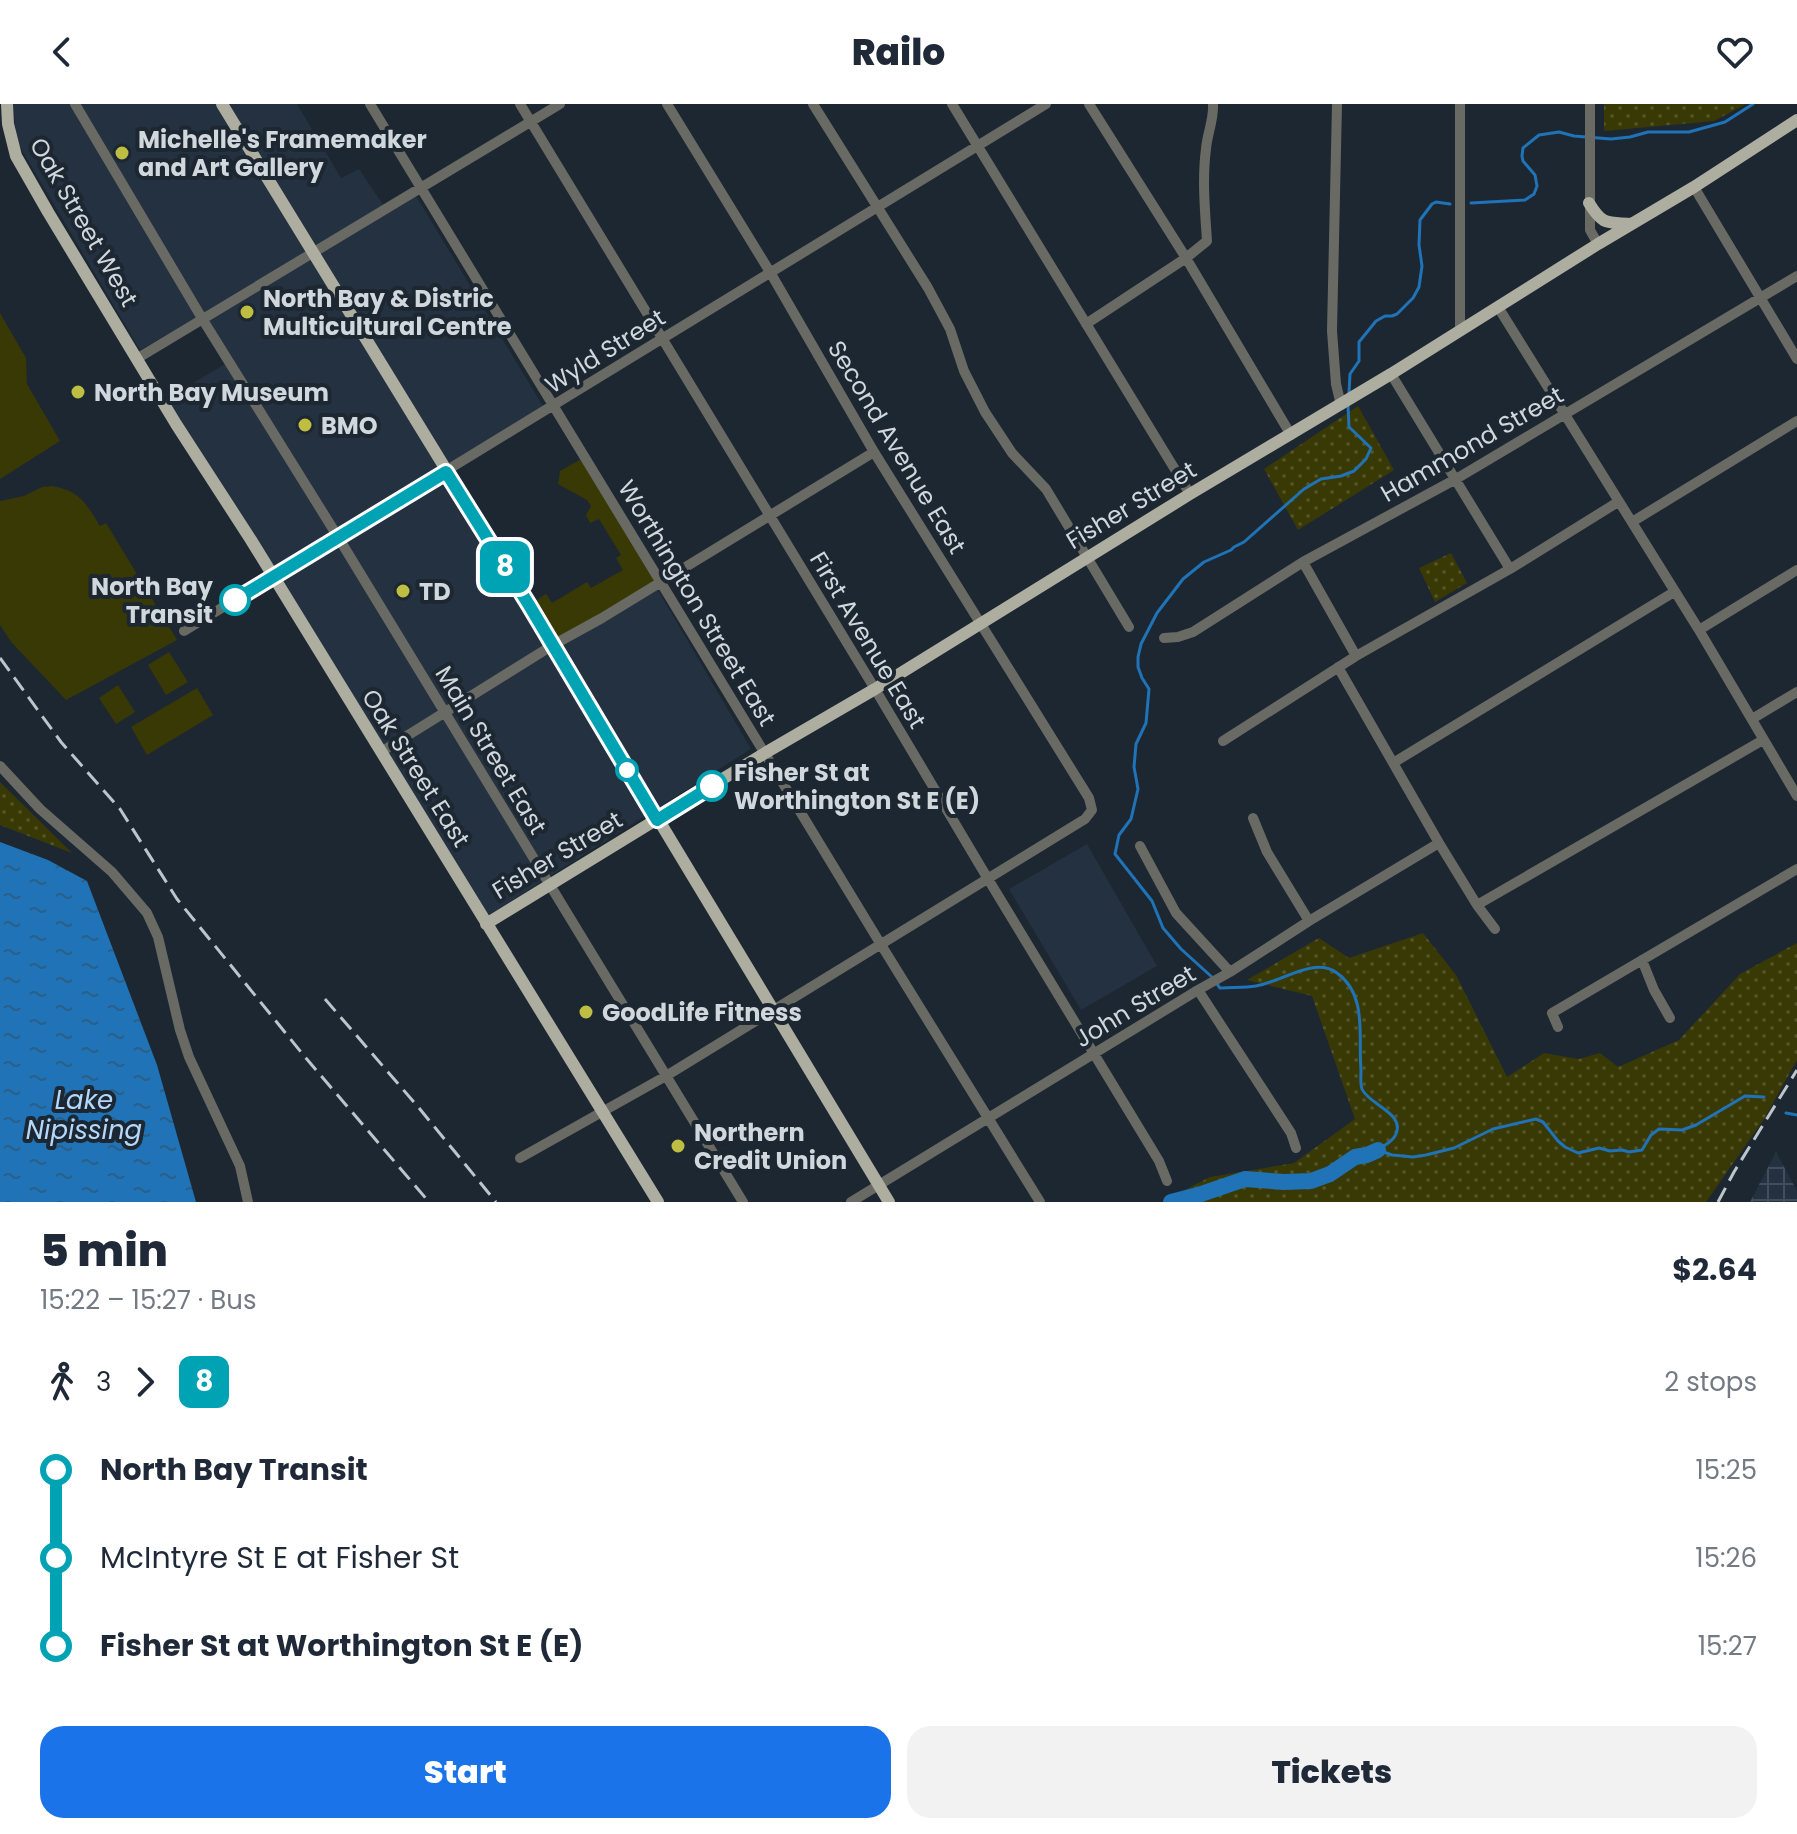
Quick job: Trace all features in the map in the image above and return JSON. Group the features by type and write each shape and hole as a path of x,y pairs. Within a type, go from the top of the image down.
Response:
{"main road":[{"name":"Oak Street West","path":"7,104 8,124 16,156 138,358"},
{"path":"222,104 889,1202"},
{"name":"Fisher Street","path":"486,924 1344,403 1797,120"},
{"path":"1589,203 1604,222 1632,224"},
{"name":"Oak Street East","path":"138,358 658,1202"}],"street":[{"name":"Main Street East","path":"75,104 203,320 743,1202"},
{"name":"Worthington Street East","path":"370,104 1040,1202"},
{"name":"First Avenue East","path":"520,104 1159,1161 1167,1181"},
{"path":"138,358 560,104"},
{"name":"Second Avenue East","path":"667,104 770,272 874,452 1089,798 1092,810 1085,819 988,879"},
{"path":"813,104 935,301 985,412 1012,453 1046,489 1129,627"},
{"path":"952,104 1190,494"},
{"name":"Wyld Street","path":"184,631 1046,104"},
{"path":"1089,104 1186,258 1291,435"},
{"path":"1337,104 1332,331 1336,384 1344,403"},
{"path":"1460,104 1460,331"},
{"path":"1590,104 1590,230 1598,244"},
{"path":"1086,324 1207,241 1206,149 1214,109"},
{"path":"1694,187 1797,359"},
{"name":"Hammond Street","path":"1164,638 1193,632 1303,562 1456,479 1797,276"},
{"path":"1498,307 1699,630 1797,796"},
{"path":"1391,374 1510,569"},
{"path":"1632,522 1797,421"},
{"path":"381,752 874,452"},
{"path":"1223,741 1356,656 1510,569 1618,502"},
{"path":"1303,562 1356,656"},
{"path":"1699,630 1797,570"},
{"path":"1393,763 1674,592"},
{"path":"1338,667 1439,843 1495,929"},
{"path":"1752,719 1797,692"},
{"path":"1477,905 1763,740"},
{"path":"0,766 40,809 112,872 147,913 158,937 185,1044 240,1166 248,1202"},
{"path":"1253,818 1267,852 1309,921"},
{"name":"John Street","path":"851,1202 1439,843"},
{"path":"1140,846 1176,913 1230,972"},
{"path":"1558,1027 1552,1013 1797,869"},
{"path":"520,1158 666,1076 988,879"},
{"path":"1642,960 1670,1018"},
{"path":"1200,989 1291,1133 1296,1148"}],"shaded area":[{"path":"13,104 297,104 341,178 359,169 388,212 416,196 546,411 446,471 552,645 655,585 751,749 487,916 166,399 225,364 196,318 140,350 17,142"},
{"path":"1604,104 1746,104 1714,121 1604,131"},
{"path":"0,313 26,358 27,384 60,441 0,479"},
{"path":"1358,406 1394,470 1298,530 1264,469"},
{"path":"585,457 662,581 553,645 529,605 546,594 552,603 587,582 591,588 623,570 616,558 621,555 599,519 590,523 586,515 591,506 587,500 558,484 560,471"},
{"path":"52,486 76,495 100,526 106,523 177,640 66,700 12,643 0,625 0,501"},
{"path":"1451,553 1467,583 1435,602 1419,568"},
{"path":"169,652 188,682 166,695 148,665"},
{"path":"118,685 135,712 116,724 99,698"},
{"path":"197,688 213,715 147,755 131,727"},
{"path":"0,782 72,853 0,825"},
{"path":"1087,844 1157,966 1081,1010 1009,889"},
{"path":"1423,933 1456,975 1507,1077 1544,1053 1579,1059 1600,1053 1618,1067 1679,1040 1740,974 1797,943 1797,1060 1764,1119 1706,1202 1184,1202 1179,1193 1210,1177 1294,1163 1355,1119 1312,996 1247,980 1319,938 1349,958"},
{"path":"1776,1152 1797,1191 1797,1202 1750,1202"}],"water":[{"name":"Lake Nipissing","path":"0,842 48,860 87,881 157,1065 196,1202 0,1202"}],"waterway":[{"path":"1471,203 1525,200 1534,194 1537,186 1535,175 1522,156 1523,148 1539,135 1559,132 1611,139 1648,132 1689,132 1725,122 1753,104"},
{"path":"1349,393 1350,374 1359,361 1359,342 1376,321 1397,314 1419,287 1422,266 1420,220 1432,204 1450,204"},
{"path":"1213,978 1163,928 1152,901 1115,854 1119,835 1131,819 1138,789 1134,767 1136,744 1146,723 1149,689 1138,667 1141,644 1157,613 1183,579 1204,562 1244,542 1304,489 1321,479 1354,471 1366,459 1371,448 1349,427 1348,405"},
{"path":"1217,984 1220,988 1256,986 1318,967 1337,973 1347,982 1360,1018 1362,1089 1391,1115 1397,1127 1393,1139 1378,1150"},
{"path":"1378,1150 1392,1155 1426,1155 1454,1148 1493,1129 1536,1119 1543,1122 1565,1147 1578,1153 1599,1148 1629,1152 1642,1150 1651,1135 1659,1129 1682,1130 1745,1096 1764,1097"},
{"path":"1786,1113 1797,1115"},
{"path":"1171,1202 1245,1179 1311,1181 1330,1174 1355,1157 1378,1150"}],"railway":[{"path":"0,658 61,742 120,809 177,899 305,1057 429,1202"},
{"path":"325,999 496,1202"},
{"path":"1718,1202 1797,1070"}],"bus line":[{"name":"8","path":"235,600 446,472 657,820 712,786"}],"place":[{"name":"Michelle's Framemaker and Art Gallery","path":"122,153"},
{"name":"North Bay & Distric Multicultural Centre","path":"247,312"},
{"name":"North Bay Museum","path":"78,392"},
{"name":"BMO","path":"305,425"},
{"name":"TD","path":"403,591"},
{"name":"North Bay Transit","path":"235,600"},
{"name":"Fisher St at Worthington St E (E)","path":"712,786"},
{"name":"GoodLife Fitness","path":"586,1012"},
{"name":"Northern Credit Union","path":"678,1146"}]}
